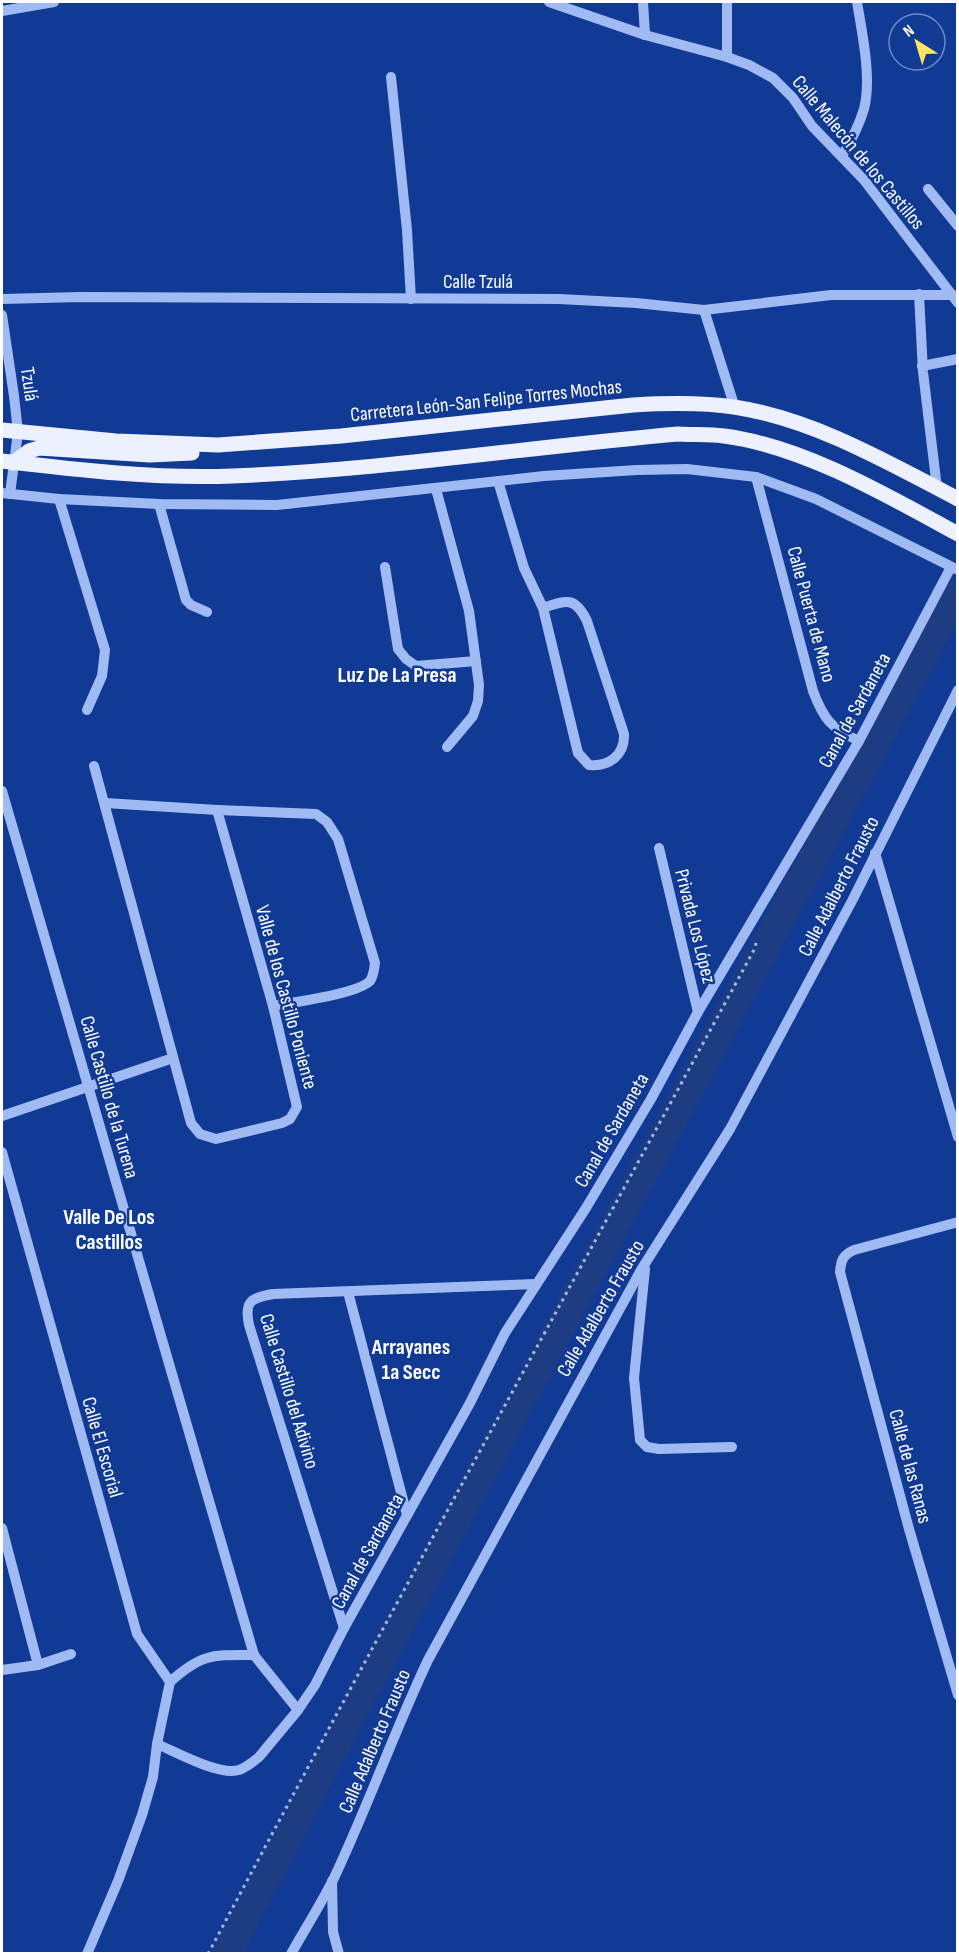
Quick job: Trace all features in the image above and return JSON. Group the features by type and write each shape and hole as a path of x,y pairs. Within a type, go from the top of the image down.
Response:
{"main road":[{"name":"Carretera León-San Felipe Torres Mochas","path":"2,430 116,441 218,445 341,436 670,403 735,408 774,416 863,450 957,499"},
{"path":"7,462 138,474 232,476 338,468 666,435 724,436 766,445 818,463 905,505 957,534"},
{"path":"7,462 39,448 170,455 218,445"}],"street":[{"path":"2,11 54,2"},
{"name":"Calle Malecón de los Castillos","path":"549,2 576,6 645,34 727,57 749,65 773,78 793,98 812,126 842,156 895,218 955,299"},
{"path":"643,2 645,34"},
{"path":"727,2 727,57"},
{"path":"842,156 855,134 865,107 866,78 857,2"},
{"path":"391,77 407,230 411,299"},
{"path":"928,189 954,213 957,225"},
{"path":"920,294 922,366 937,488"},
{"name":"Calle Tzulá","path":"2,299 80,297 559,299 636,303 704,310 831,295 920,294 955,299"},
{"path":"704,310 735,408"},
{"name":"Tzulá","path":"2,315 18,432 7,462 6,494"},
{"path":"922,366 957,359"},
{"path":"6,494 59,500 277,505 498,481 626,470 687,469 756,477 816,499 954,568"},
{"name":"Calle Puerta de Mano","path":"756,477 813,691 828,722 838,731 860,741"},
{"path":"498,481 524,568 543,608 578,753 589,765 598,766 609,762 622,749 624,734 587,621 578,606 571,601 543,608"},
{"path":"436,489 469,611 479,685 478,701 473,716 447,747"},
{"path":"59,500 105,650 102,676 87,710"},
{"path":"159,504 186,600 191,605 207,612"},
{"path":"385,567 398,649 406,659 417,666 476,661"},
{"name":"Canal de Sardaneta","path":"157,1744 225,1771 237,1771 252,1764 298,1710 330,1658 344,1628 427,1483 505,1333 586,1208 651,1099 698,1012 860,741 954,568"},
{"name":"Calle Adalberto Frausto","path":"291,1953 332,1881 428,1660 646,1262 730,1129 876,853 957,690"},
{"name":"Valle de los Castillo Poniente","path":"94,766 191,1123 200,1134 207,1138 225,1138 282,1123 293,1114 297,1107 273,1006 217,810"},
{"name":"Calle Castillo de la Turena","path":"2,791 254,1654"},
{"path":"105,802 316,814 322,817 338,839 375,963 372,979 357,989 273,1006"},
{"name":"Privada Los López","path":"659,848 698,1012"},
{"path":"876,853 957,1137"},
{"path":"2,1116 173,1058"},
{"name":"Calle El Escorial","path":"2,1152 137,1634 170,1682"},
{"name":"Calle de las Ranas","path":"957,1222 854,1250 841,1260 840,1272 957,1695"},
{"path":"646,1262 634,1378 640,1440 647,1447 659,1449 732,1447"},
{"name":"Calle Castillo del Adivino","path":"344,1628 246,1312 248,1304 255,1297 273,1294 536,1284"},
{"path":"348,1292 407,1515"},
{"path":"2,1528 38,1665"},
{"path":"2,1670 38,1665 71,1654"},
{"path":"87,1953 118,1881 142,1815 153,1777 157,1744 170,1682 190,1664 216,1655 254,1654 298,1710"},
{"path":"332,1881 333,1932 339,1953"}],"path":[{"path":"208,1953 755,948 759,928 756,915"}],"waterway":[{"path":"226,1954 365,1688 933,636 958,595"}],"district":[{"name":"Luz De La Presa","path":"397,674"},
{"name":"Valle De Los Castillos","path":"109,1228"},
{"name":"Arrayanes 1a Secc","path":"411,1358"}]}
